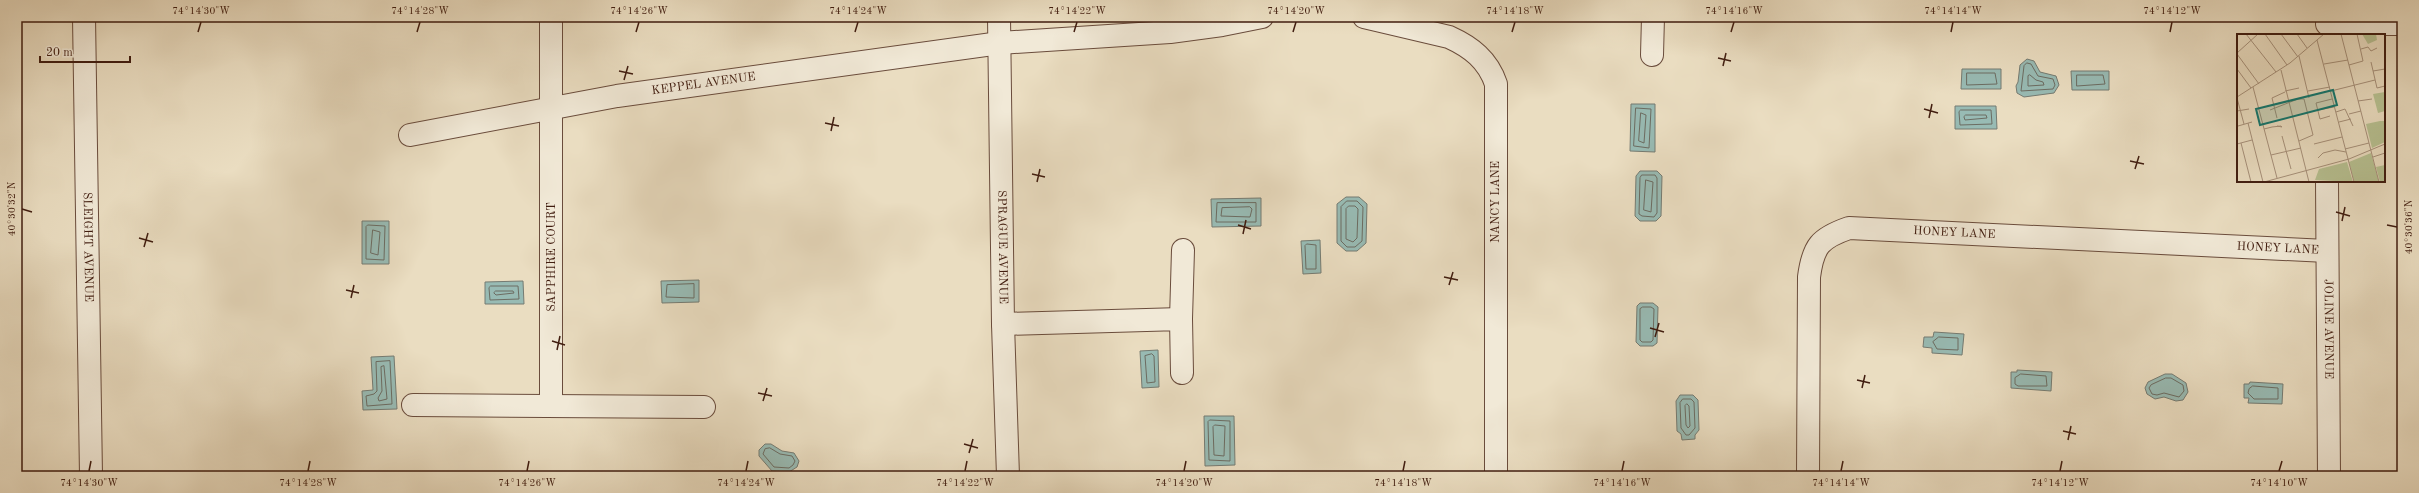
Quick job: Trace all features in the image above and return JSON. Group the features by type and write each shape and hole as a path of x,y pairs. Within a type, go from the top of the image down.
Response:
{"street":[{"name":"SLEIGHT AVENUE","path":"84,17 91,476"},
{"name":"SAPPHIRE COURT","path":"551,17 553,108 551,406"},
{"name":"SPRAGUE AVENUE","path":"999,17 1003,324 1008,476"},
{"name":"KEPPEL AVENUE","path":"410,135 617,96 1000,43 1170,32 1222,25 1262,17"},
{"name":"NANCY LANE","path":"1364,17 1449,37 1460,42 1481,57 1492,74 1496,84 1496,476"},
{"path":"1652,55 1653,17"},
{"path":"2327,25 2402,24"},
{"name":"JOLINE AVENUE","path":"2327,182 2328,476"},
{"name":"HONEY LANE","path":"1808,476 1809,277 1811,259 1819,242 1832,234 1849,228 2327,251"},
{"path":"1182,250 1182,373"},
{"path":"1003,324 1181,319"},
{"path":"413,405 704,406"}],"water":[{"path":"2027,59 2034,61 2040,72 2056,76 2059,85 2054,93 2024,97 2017,93 2016,86 2018,82 2020,65"},
{"path":"1962,69 2001,69 2001,89 1961,89"},
{"path":"2071,71 2109,71 2109,90 2072,90"},
{"path":"1631,104 1655,104 1655,152 1630,151"},
{"path":"1955,106 1996,106 1997,129 1955,129"},
{"path":"1640,171 1657,171 1662,176 1661,216 1656,221 1640,221 1635,216 1636,176"},
{"path":"1346,197 1359,197 1367,204 1366,243 1357,251 1346,251 1337,243 1337,204"},
{"path":"1261,198 1261,226 1212,227 1211,199"},
{"path":"362,221 389,221 389,264 362,264"},
{"path":"1320,240 1321,273 1303,274 1301,241"},
{"path":"699,280 699,302 662,303 661,281"},
{"path":"523,281 524,304 485,304 485,282"},
{"path":"1640,303 1653,303 1658,307 1657,343 1653,346 1640,346 1636,342 1637,306"},
{"path":"1934,332 1964,334 1962,355 1932,353 1932,348 1923,347 1924,337 1933,337"},
{"path":"1158,350 1159,387 1142,388 1140,351"},
{"path":"394,356 397,409 363,410 362,391 373,390 371,357"},
{"path":"2017,370 2052,372 2051,391 2011,388 2011,372 2017,372"},
{"path":"2165,374 2172,374 2186,383 2188,392 2183,400 2176,401 2164,397 2155,399 2147,394 2145,388 2148,382"},
{"path":"2250,382 2283,384 2282,404 2248,403 2249,398 2244,398 2244,384 2249,384"},
{"path":"1680,395 1693,395 1698,400 1699,430 1695,435 1695,439 1682,440 1681,434 1677,431 1676,401"},
{"path":"1204,416 1234,416 1235,465 1205,466"},
{"path":"765,444 771,444 782,451 794,453 799,461 797,467 789,472 772,471 759,456 759,450"}]}
